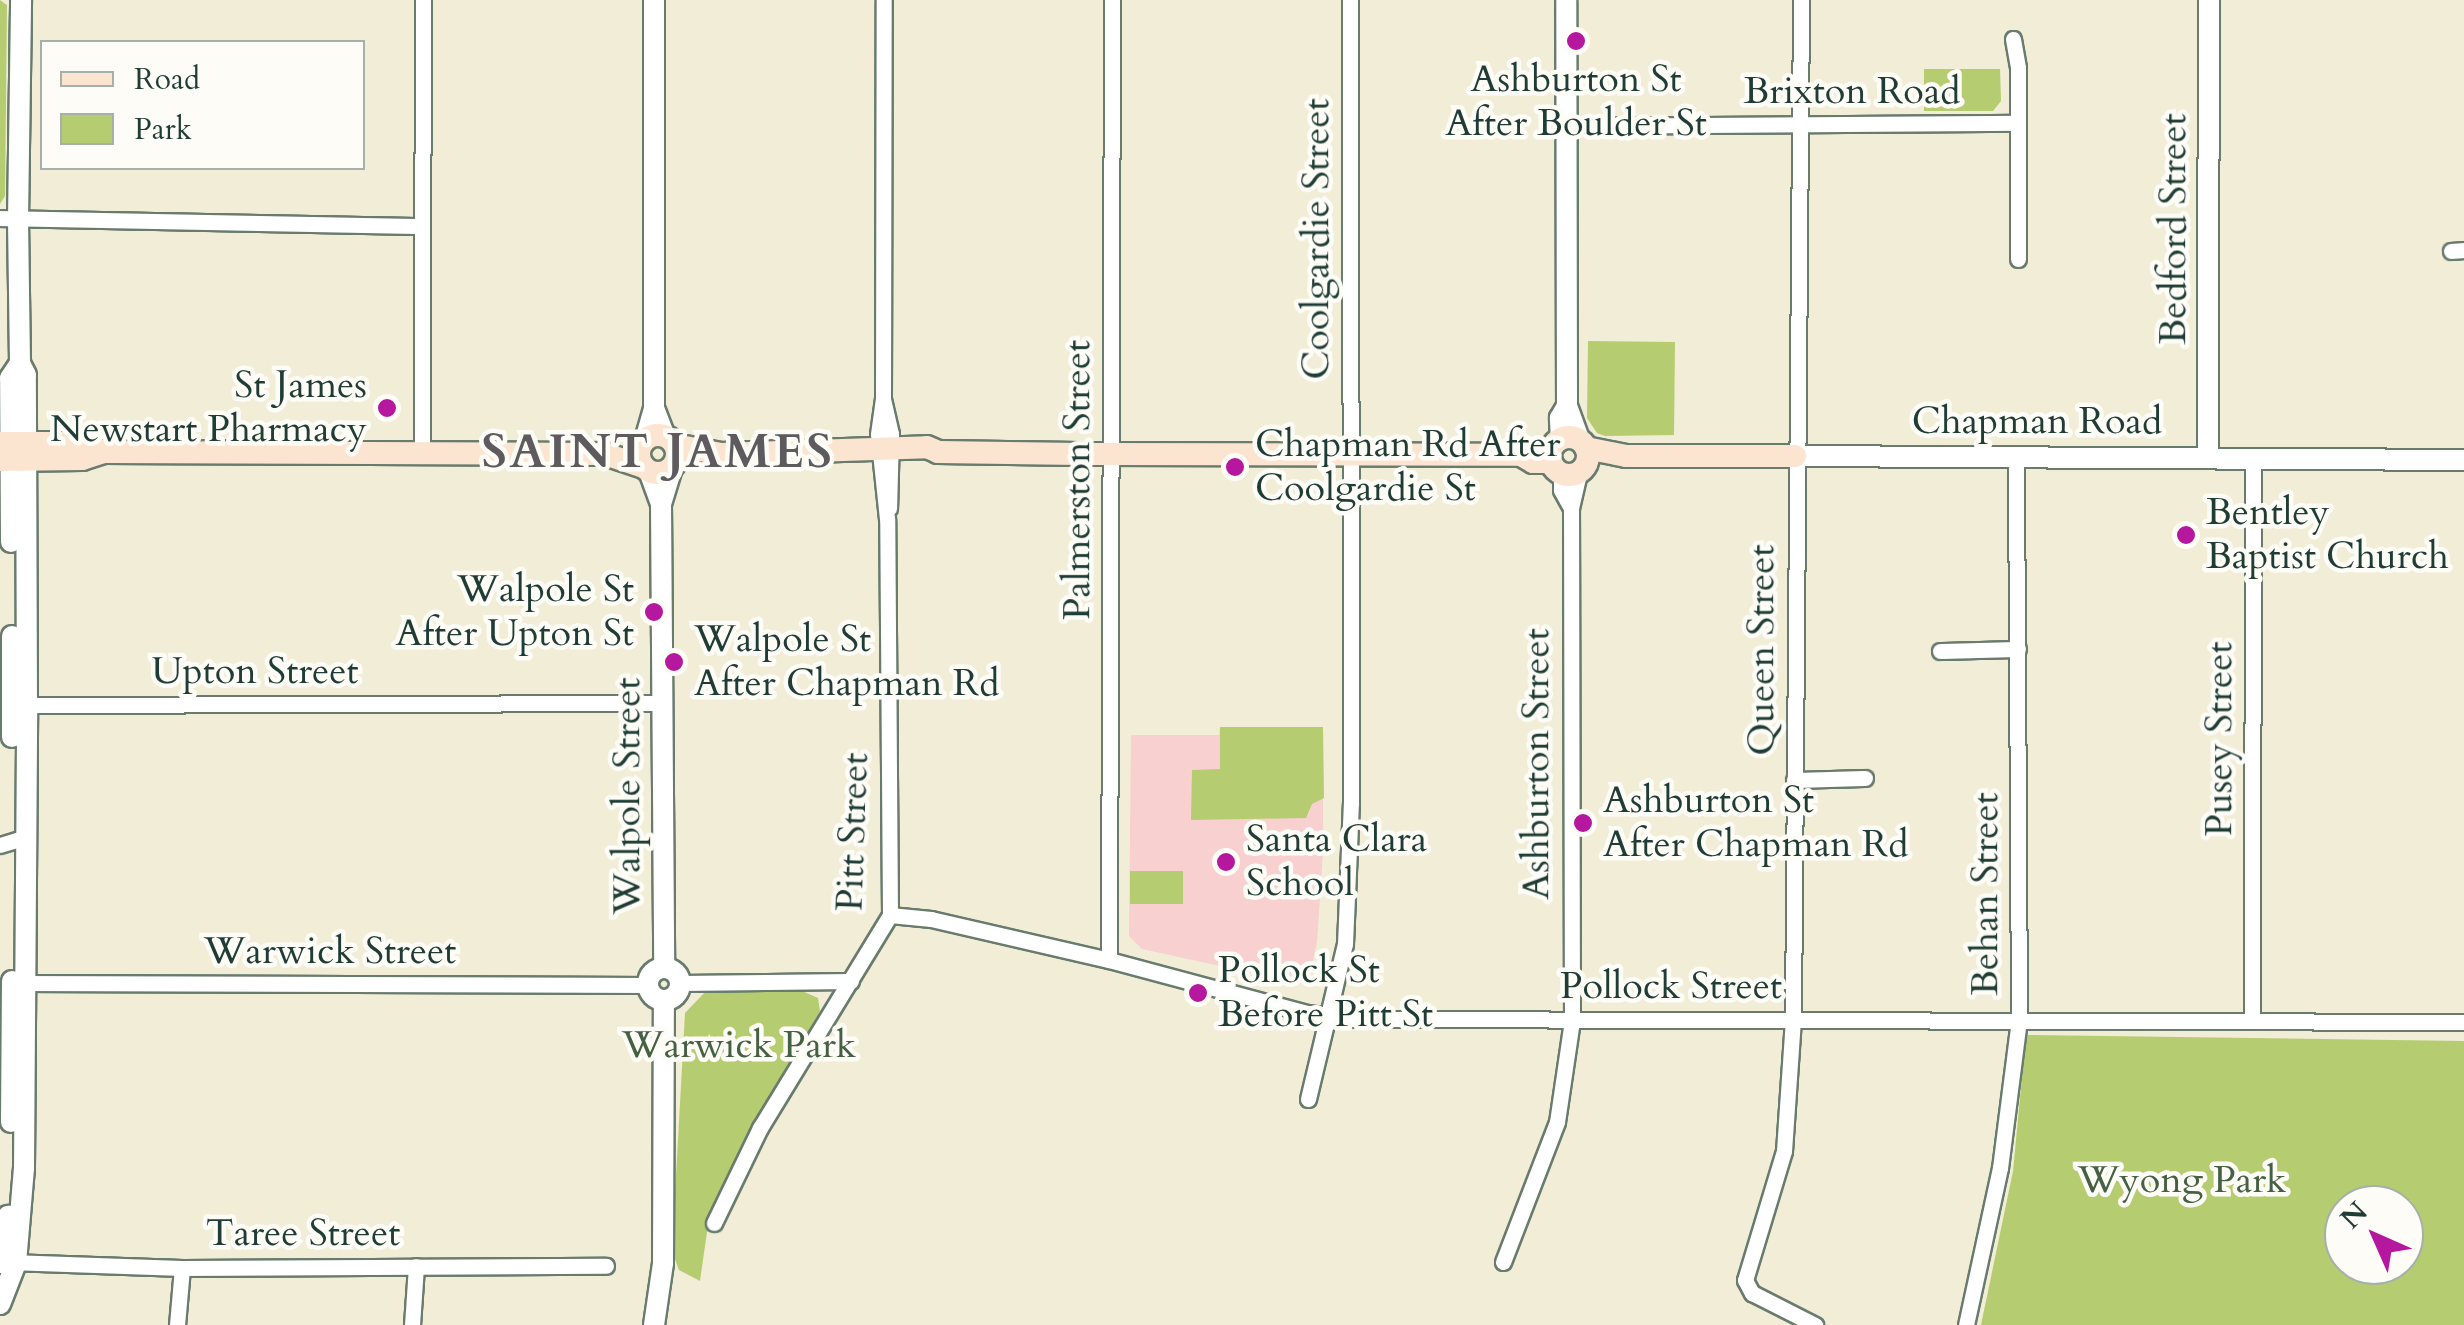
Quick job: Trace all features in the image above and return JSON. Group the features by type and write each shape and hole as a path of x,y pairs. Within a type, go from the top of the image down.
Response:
{"main road":[{"name":"Chapman Road","path":"11,452 84,443 103,452 839,452 853,458 885,453 931,458 938,452 1520,455 1533,462 1570,456 1795,456"}],"street":[{"path":"0,1304 5,1262 23,1204 11,1081 19,983 11,841 11,452 26,376 20,362 9,220 21,0"},
{"path":"422,0 422,453"},
{"path":"654,0 654,408 658,454"},
{"name":"Pitt Street","path":"714,1223 760,1128 890,916 884,0"},
{"name":"Palmerston Street","path":"1109,960 1112,0"},
{"name":"Coolgardie Street","path":"1308,1098 1345,944 1351,803 1350,0"},
{"name":"Ashburton Street","path":"1503,1262 1557,1122 1572,1020 1571,508 1561,490 1570,456 1560,418 1567,406 1566,0"},
{"name":"Queen Street","path":"1801,0 1793,1019 1784,1152 1745,1280 1752,1293 1815,1325"},
{"name":"Bedford Street","path":"2208,458 2209,0"},
{"path":"2013,39 2018,123 2018,259"},
{"name":"Brixton Road","path":"1566,126 2018,123"},
{"path":"9,220 421,226"},
{"name":"Walpole Street","path":"658,454 662,504 664,968"},
{"name":"Chapman Road","path":"1795,456 2459,458"},
{"name":"Behan Street","path":"1966,1325 2000,1168 2019,1020 2016,457"},
{"name":"Pusey Street","path":"2252,458 2252,1020"},
{"path":"1940,650 2018,649"},
{"path":"11,841 27,705 12,669"},
{"name":"Upton Street","path":"27,705 664,703"},
{"path":"1794,780 1865,778"},
{"name":"Pollock Street","path":"890,916 931,919 1330,1017 2464,1022"},
{"path":"664,968 678,974 681,984 676,996 664,1000 653,996 648,985 653,972 664,968"},
{"path":"681,984 851,981"},
{"name":"Warwick Street","path":"19,983 648,985"},
{"path":"654,1325 664,1234 664,1000"},
{"name":"Taree Street","path":"5,1262 182,1268 606,1266"},
{"path":"412,1325 416,1266"},
{"path":"177,1325 182,1268"}],"shaded area":[{"name":"Santa Clara School","path":"1220,727 1323,727 1323,852 1317,942 1308,985 1142,949 1129,936 1131,735 1219,735"}],"green space":[{"path":"0,0 7,5 5,196 0,204"},
{"path":"1924,69 2000,69 2001,101 1993,111 1924,111"},
{"path":"1588,341 1675,342 1674,435 1597,433 1587,418"},
{"path":"1220,727 1323,727 1324,798 1312,804 1306,818 1191,820 1192,770 1220,769"},
{"path":"1130,871 1183,871 1183,904 1130,904"},
{"name":"Warwick Park","path":"707,990 802,991 818,998 820,1011 710,1211 700,1281 679,1270 673,1254 673,1230 685,1013"},
{"name":"Wyong Park","path":"2026,1035 2464,1041 2464,1325 1981,1325 2013,1171"}],"place":[{"name":"Ashburton St After Boulder St","path":"1576,41"},
{"name":"St James Newstart Pharmacy","path":"387,408"},
{"name":"Chapman Rd After Coolgardie St","path":"1235,467"},
{"name":"Bentley Baptist Church","path":"2186,535"},
{"name":"Walpole St After Upton St","path":"654,612"},
{"name":"Walpole St After Chapman Rd","path":"674,662"},
{"name":"Ashburton St After Chapman Rd","path":"1583,823"},
{"name":"Santa Clara School","path":"1226,862"},
{"name":"Pollock St Before Pitt St","path":"1198,993"}],"district":[{"name":"SAINT JAMES","path":"658,452"}]}
